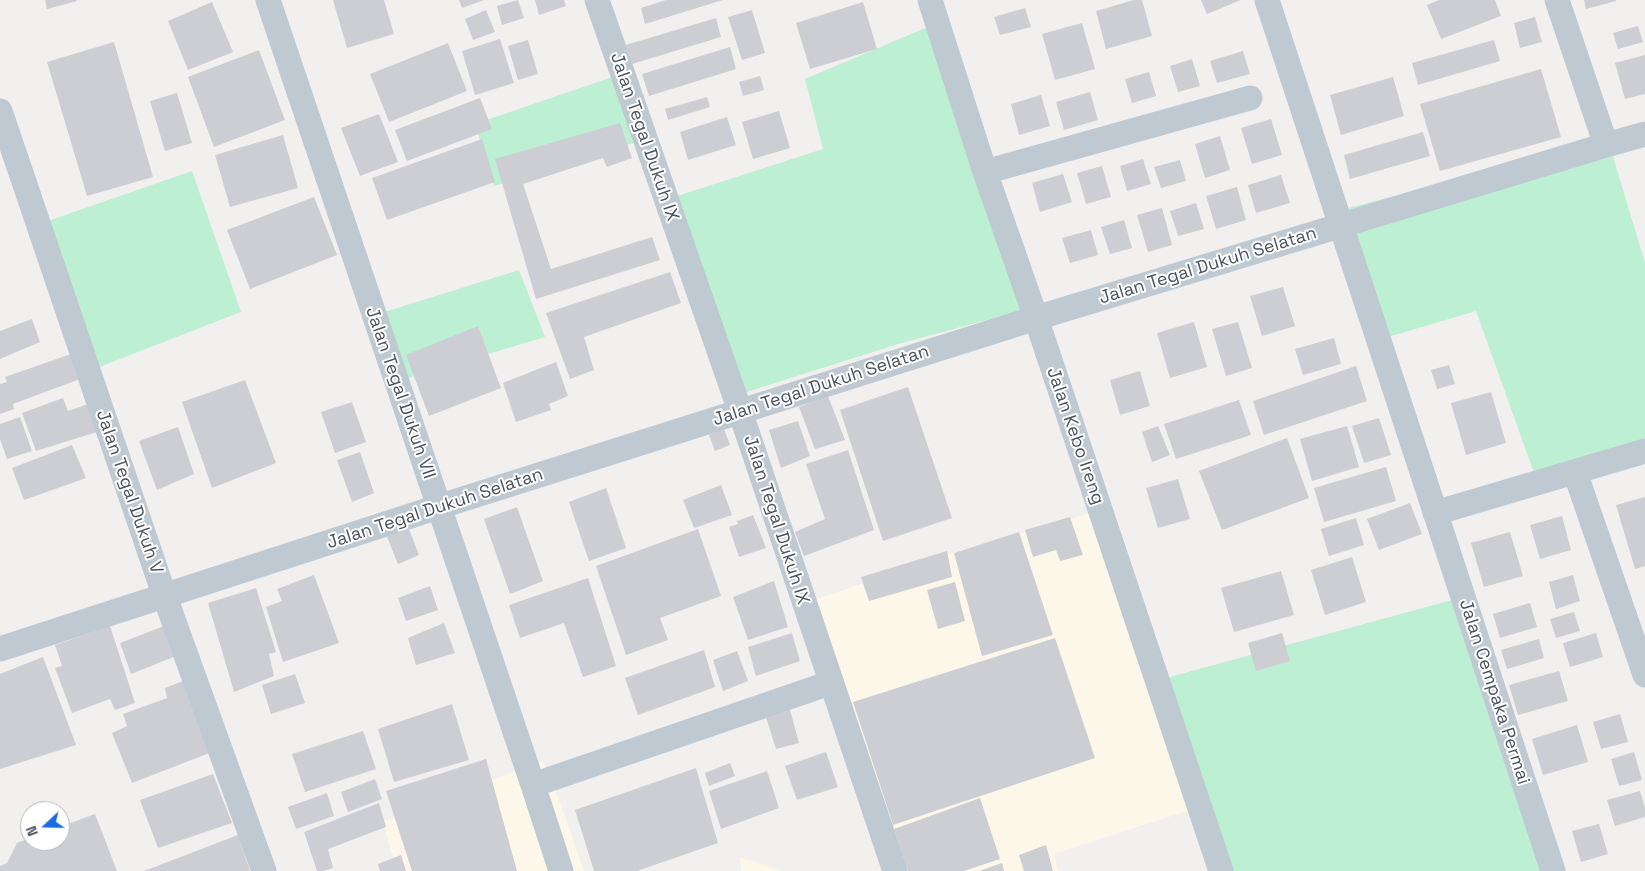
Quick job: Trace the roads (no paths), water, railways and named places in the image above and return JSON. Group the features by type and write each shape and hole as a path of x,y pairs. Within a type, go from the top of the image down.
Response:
{"street":[{"name":"Jalan Tegal Dukuh VII","path":"268,0 561,871"},
{"name":"Jalan Tegal Dukuh IX","path":"597,0 740,412 895,871"},
{"name":"Jalan Kebo Ireng","path":"930,0 985,172 1036,318 1221,871"},
{"name":"Jalan Cempaka Permai","path":"1267,0 1553,871"},
{"path":"1557,0 1606,145"},
{"path":"985,172 1250,98"},
{"name":"Jalan Tegal Dukuh V","path":"0,111 165,597 264,871"},
{"name":"Jalan Tegal Dukuh Selatan","path":"0,649 438,507 1036,318 1645,134"},
{"path":"1435,513 1645,451"},
{"path":"1575,472 1645,675"},
{"path":"533,785 830,683"}]}
